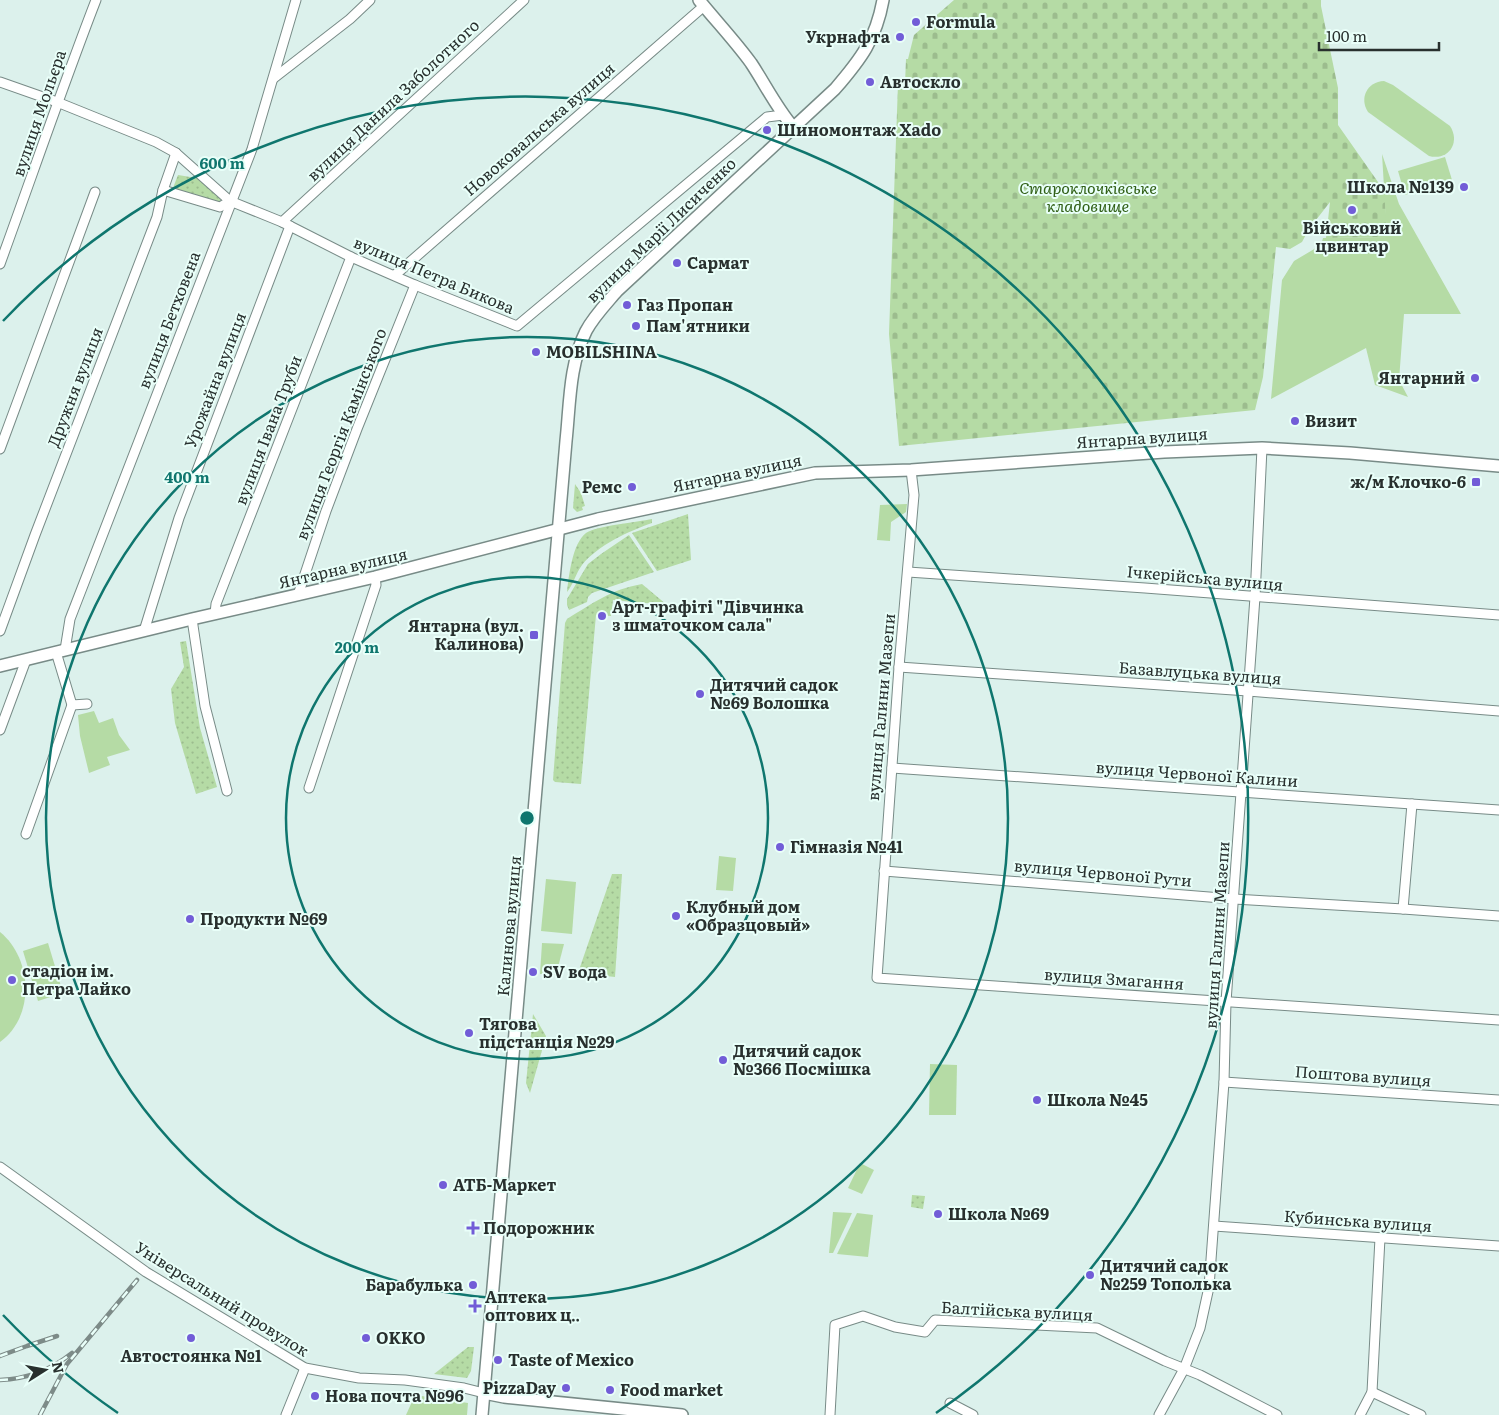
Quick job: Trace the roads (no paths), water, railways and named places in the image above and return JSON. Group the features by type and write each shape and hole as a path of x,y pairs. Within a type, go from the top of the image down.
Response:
{"main road":[{"name":"вулиця Марії Лисиченко","path":"558,529 571,385 576,358 586,332 600,310 617,291 835,89 866,50 875,33 883,0"},
{"path":"701,3 750,61 783,115 793,127"},
{"name":"Янтарна вулиця","path":"0,666 144,630 375,577 558,529 800,475 912,470 1164,452 1262,448 1350,453 1499,466"},
{"name":"Калинова вулиця","path":"482,1415 558,529"},
{"path":"484,1393 504,1397 682,1415"}],"street":[{"name":"вулиця Мольєра","path":"0,264 37,164 57,102 96,0"},
{"name":"вулиця Бетховена","path":"61,651 70,619 252,149 296,0"},
{"path":"273,78 350,19 370,0"},
{"name":"вулиця Данила Заболотного","path":"286,224 524,0"},
{"name":"Новоковальська вулиця","path":"395,275 701,3"},
{"path":"0,82 57,102 156,142 176,153 230,202"},
{"name":"вулиця Петра Бикова","path":"163,190 220,207 230,202 286,224 351,257 415,285 517,326 767,118 783,115"},
{"name":"Дружня вулиця","path":"0,631 38,526 157,217 163,190 176,153"},
{"path":"0,448 95,192"},
{"name":"Урожайна вулиця","path":"144,630 179,518 286,224"},
{"name":"вулиця Івана Труби","path":"215,614 216,604 351,257"},
{"name":"вулиця Георгія Камінського","path":"298,595 356,429 415,285"},
{"name":"вулиця Галини Мазепи","path":"1160,1415 1184,1369 1200,1328 1209,1287 1224,1082 1226,1002 1255,597 1262,448"},
{"name":"вулиця Галини Мазепи","path":"877,978 899,667 915,491 912,470"},
{"name":"Ічкерійська вулиця","path":"908,572 1499,616"},
{"path":"309,788 376,584 375,577"},
{"path":"192,619 205,706 227,791"},
{"path":"26,834 72,705 61,651"},
{"path":"0,730 26,660"},
{"name":"Базавлуцька вулиця","path":"899,667 1248,691 1499,711"},
{"path":"72,705 87,704"},
{"name":"вулиця Червоної Калини","path":"892,768 1499,810"},
{"path":"1403,909 1412,804"},
{"name":"вулиця Червоної Рути","path":"884,871 1234,899 1499,916"},
{"name":"вулиця Змагання","path":"877,978 1499,1020"},
{"name":"Поштова вулиця","path":"1224,1082 1499,1100"},
{"name":"Універсальний провулок","path":"0,1167 146,1272 305,1368 359,1378 405,1380 464,1388 484,1393"},
{"name":"Кубинська вулиця","path":"1214,1226 1499,1246"},
{"path":"1360,1415 1372,1392 1380,1238"},
{"name":"Балтійська вулиця","path":"830,1415 835,1325 863,1316 896,1327 926,1332 935,1320 1097,1328 1200,1375 1277,1415"},
{"path":"286,1415 305,1368"},
{"path":"1372,1392 1421,1415"},
{"path":"950,1403 973,1415"}],"railway":[{"path":"40,1415 67,1364 137,1280"},
{"path":"0,1356 57,1336"},
{"path":"0,1380 29,1376 47,1369 72,1353"}],"place":[{"name":"Formula","path":"916,22"},
{"name":"Укрнафта","path":"900,37"},
{"name":"Автоскло","path":"870,82"},
{"name":"Шиномонтаж Xado","path":"767,130"},
{"name":"Школа №139","path":"1464,187"},
{"name":"Військовий цвинтар","path":"1352,210"},
{"name":"Сармат","path":"677,263"},
{"name":"Газ Пропан","path":"627,305"},
{"name":"Пам'ятники","path":"636,326"},
{"name":"MOBILSHINA","path":"536,352"},
{"name":"Янтарний","path":"1475,378"},
{"name":"Визит","path":"1295,421"},
{"name":"ж/м Клочко-6","path":"1476,482"},
{"name":"Ремс","path":"632,487"},
{"name":"Арт-графіті \"Дівчинка з шматочком сала\"","path":"602,616"},
{"name":"Янтарна (вул. Калинова)","path":"534,635"},
{"name":"Дитячий садок №69 Волошка","path":"700,694"},
{"name":"Гімназія №41","path":"780,847"},
{"name":"Клубный дом «Образцовый»","path":"676,916"},
{"name":"Продукти №69","path":"190,919"},
{"name":"SV вода","path":"533,972"},
{"name":"стадіон ім. Петра Лайко","path":"12,980"},
{"name":"Тягова пiдстанцiя №29","path":"469,1033"},
{"name":"Дитячий садок №366 Посмішка","path":"723,1060"},
{"name":"Школа №45","path":"1037,1100"},
{"name":"АТБ-Маркет","path":"443,1185"},
{"name":"Школа №69","path":"938,1214"},
{"name":"Подорожник","path":"473,1228"},
{"name":"Дитячий садок №259 Тополька","path":"1090,1275"},
{"name":"Барабулька","path":"473,1285"},
{"name":"Аптека оптових ц‥","path":"475,1306"},
{"name":"Автостоянка №1","path":"191,1338"},
{"name":"OKKO","path":"366,1338"},
{"name":"Taste of Mexico","path":"498,1360"},
{"name":"PizzaDay","path":"566,1388"},
{"name":"Food market","path":"610,1390"},
{"name":"Нова почта №96","path":"315,1396"}],"park label":[{"name":"Староклочківське кладовище","path":"1088,197"}]}
